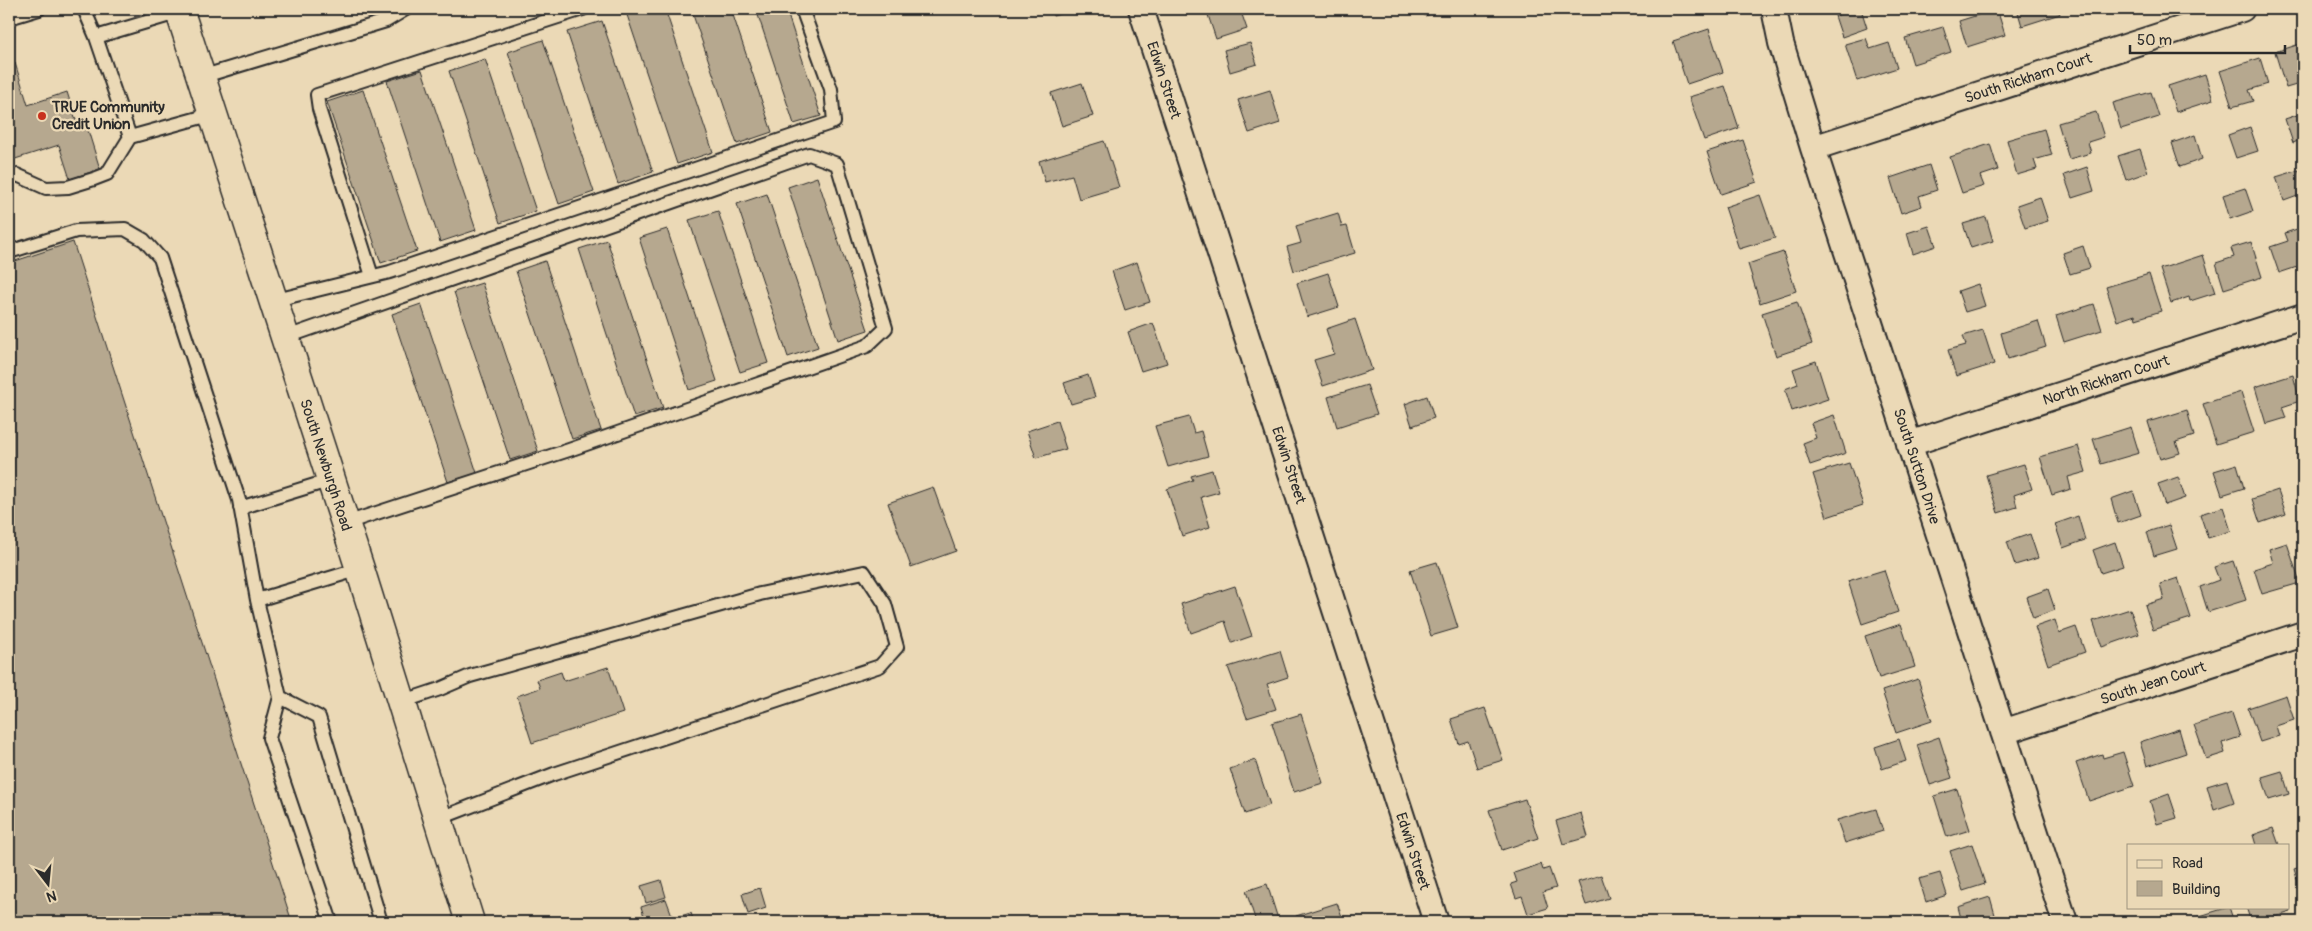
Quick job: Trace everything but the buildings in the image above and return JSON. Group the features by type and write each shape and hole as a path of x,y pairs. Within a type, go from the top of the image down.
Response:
{"main road":[{"name":"South Newburgh Road","path":"179,10 284,338 346,523 470,922"}],"street":[{"name":"Edwin Street","path":"1141,9 1436,922"},
{"name":"South Sutton Drive","path":"1774,9 1781,43 1813,148 2065,922"},
{"name":"South Rickham Court","path":"1813,148 2242,9"},
{"name":"North Rickham Court","path":"1909,444 2303,316"},
{"name":"South Jean Court","path":"2003,732 2303,634"}],"lane":[{"path":"9,18 39,9"},
{"path":"84,9 96,37 130,137"},
{"path":"201,77 386,21 406,9"},
{"path":"372,276 319,109 317,95 583,9"},
{"path":"272,301 372,276 834,122 831,89 802,9"},
{"path":"96,37 179,10"},
{"path":"9,178 18,175 46,188 68,187 94,179 107,174 130,137 213,114"},
{"path":"284,338 809,154 836,164 886,328 867,346 569,450 346,523"},
{"path":"9,252 76,231 125,229 144,240 160,258 240,508 257,600 280,697 269,738 331,922"},
{"path":"240,508 332,480"},
{"path":"257,600 360,569"},
{"path":"401,702 440,690 470,676 760,594 864,572 885,604 897,647 880,666 554,774 438,819"},
{"path":"280,697 319,716 381,922"}],"place":[{"name":"TRUE Community Credit Union","path":"42,116"}]}
